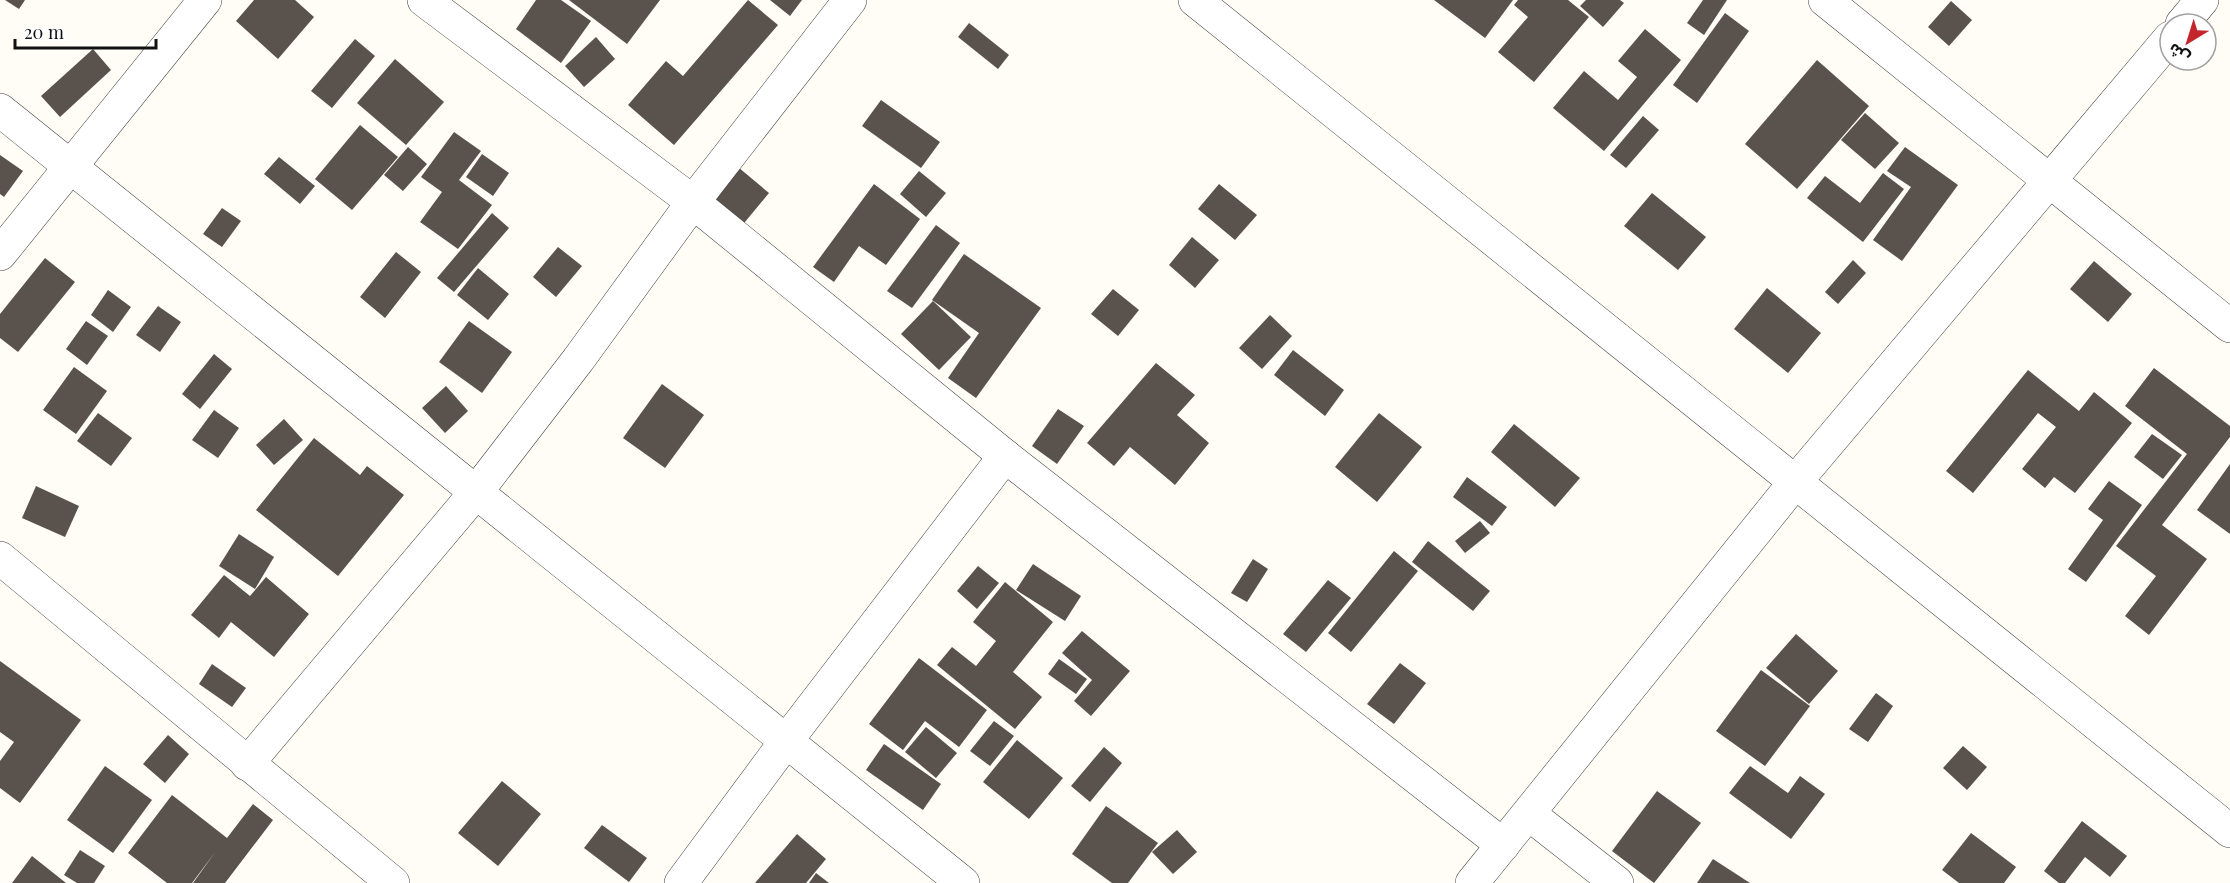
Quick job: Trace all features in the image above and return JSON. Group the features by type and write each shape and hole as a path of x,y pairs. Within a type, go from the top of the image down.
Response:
{"street":[{"path":"0,254 205,0"},
{"path":"424,0 693,202 1005,456 1503,845"},
{"path":"247,764 477,491 578,360 693,202 849,0"},
{"path":"1195,0 2230,831"},
{"path":"1825,0 2230,326"},
{"path":"2192,12 2202,0"},
{"path":"1472,883 1796,481 2158,52"},
{"path":"0,110 963,883"},
{"path":"681,883 787,740 1005,456"},
{"path":"0,558 393,883"},
{"path":"1529,814 1617,883"}],"building":[{"path":"5,0 25,0 19,9"},
{"path":"254,0 295,0 314,17 278,59 236,21"},
{"path":"536,0 561,0 591,21 561,63 516,29"},
{"path":"569,0 660,0 627,44"},
{"path":"748,0 778,25 674,145 628,105 666,61 683,76"},
{"path":"770,0 802,0 790,16"},
{"path":"1434,0 1513,0 1485,38"},
{"path":"1518,0 1568,0 1589,17 1534,82 1498,52 1528,17 1514,5"},
{"path":"1586,0 1620,0 1624,3 1603,27 1580,6"},
{"path":"1703,0 1727,0 1704,35 1687,23"},
{"path":"1951,1 1972,20 1949,46 1928,27"},
{"path":"1725,13 1749,31 1697,103 1673,85"},
{"path":"969,23 1009,55 998,69 958,37"},
{"path":"1645,29 1681,60 1604,151 1553,108 1584,71 1618,100 1637,77 1618,61"},
{"path":"596,37 615,59 584,87 565,66"},
{"path":"355,39 375,56 332,108 311,91"},
{"path":"93,49 111,70 60,117 41,96"},
{"path":"395,59 444,102 406,145 357,103"},
{"path":"1817,60 1869,106 1797,189 1745,144"},
{"path":"881,100 940,142 921,168 862,126"},
{"path":"1865,113 1899,143 1875,169 1841,140"},
{"path":"1643,116 1659,130 1626,168 1610,155"},
{"path":"360,125 398,157 352,210 315,179"},
{"path":"454,132 481,151 459,180 492,205 458,249 420,222 442,192 421,177"},
{"path":"408,147 427,164 403,191 384,175"},
{"path":"1905,147 1958,185 1902,261 1873,240 1911,187 1887,171"},
{"path":"482,154 509,173 493,196 466,177"},
{"path":"0,155 23,171 4,197 0,194"},
{"path":"279,157 315,186 300,204 264,174"},
{"path":"732,162 769,193 740,228 702,198"},
{"path":"919,171 946,193 926,217 900,194"},
{"path":"1883,173 1904,189 1863,242 1807,198 1825,176 1860,203"},
{"path":"874,184 920,219 886,265 859,246 834,282 813,267"},
{"path":"1219,184 1257,215 1235,240 1198,209"},
{"path":"1652,193 1706,237 1678,270 1624,226"},
{"path":"222,208 241,221 222,247 203,234"},
{"path":"492,213 509,228 454,292 437,278"},
{"path":"936,225 960,243 912,308 887,291"},
{"path":"1192,237 1219,260 1195,288 1169,265"},
{"path":"558,247 582,266 556,297 533,277"},
{"path":"396,252 421,272 385,318 360,297"},
{"path":"964,254 1041,308 976,398 948,378 979,333 932,300"},
{"path":"45,258 75,282 18,352 0,338 0,314"},
{"path":"1853,260 1866,273 1838,304 1825,292"},
{"path":"2094,261 2132,294 2108,322 2070,289"},
{"path":"478,268 509,294 488,320 457,295"},
{"path":"1767,288 1821,333 1788,373 1734,329"},
{"path":"1113,289 1139,310 1118,336 1091,314"},
{"path":"108,290 131,307 113,332 91,315"},
{"path":"933,301 971,337 939,370 901,334"},
{"path":"158,306 181,322 160,352 136,335"},
{"path":"1270,315 1292,336 1262,369 1239,348"},
{"path":"86,321 108,336 87,365 66,349"},
{"path":"469,321 512,352 482,393 439,362"},
{"path":"1293,350 1344,390 1325,416 1274,375"},
{"path":"214,354 232,369 200,409 182,394"},
{"path":"1156,363 1195,395 1177,415 1209,443 1175,485 1130,447 1114,466 1087,443"},
{"path":"74,367 107,391 76,434 43,410"},
{"path":"2154,368 2230,426 2230,437 2162,525 2207,559 2149,635 2125,616 2156,576 2116,546 2187,454 2125,406"},
{"path":"2028,370 2079,411 2094,392 2132,423 2075,493 2054,477 2045,488 2022,469 2056,427 2038,413 1973,493 1946,471"},
{"path":"662,384 704,415 665,468 623,438"},
{"path":"446,386 468,411 445,433 422,408"},
{"path":"1058,409 1084,426 1057,464 1032,446"},
{"path":"214,410 239,428 218,458 192,440"},
{"path":"98,413 132,438 111,466 77,441"},
{"path":"1379,413 1422,447 1377,502 1335,467"},
{"path":"284,419 303,440 274,465 256,445"},
{"path":"1514,424 1580,478 1555,507 1491,452"},
{"path":"2152,434 2182,455 2163,479 2134,457"},
{"path":"314,438 360,475 367,466 404,495 338,576 256,510"},
{"path":"2230,464 2230,534 2197,510"},
{"path":"1467,477 1507,507 1492,526 1453,497"},
{"path":"2109,481 2142,505 2086,582 2068,569 2103,520 2088,509"},
{"path":"36,486 79,506 65,537 22,518"},
{"path":"1480,521 1490,533 1465,553 1455,541"},
{"path":"239,534 274,557 255,589 219,566"},
{"path":"1428,541 1490,591 1473,611 1412,562"},
{"path":"1394,551 1418,571 1351,652 1328,633"},
{"path":"1253,559 1268,569 1247,602 1231,593"},
{"path":"1033,564 1081,596 1065,621 1016,590"},
{"path":"978,566 999,583 977,609 957,591"},
{"path":"224,575 250,596 266,577 309,614 274,657 231,622 219,638 191,615"},
{"path":"1328,580 1351,598 1306,652 1283,634"},
{"path":"1005,582 1053,622 1013,672 1042,697 1015,729 937,665 952,647 976,666 996,641 973,622"},
{"path":"1082,631 1130,671 1091,716 1074,701 1092,680 1062,653"},
{"path":"1796,634 1838,671 1809,704 1766,668"},
{"path":"919,658 987,710 959,747 925,721 903,750 869,724"},
{"path":"1059,659 1087,679 1076,694 1048,674"},
{"path":"0,661 81,720 20,803 0,788 0,761 14,742 0,732"},
{"path":"1400,663 1426,683 1394,724 1367,704"},
{"path":"212,664 246,688 232,707 199,684"},
{"path":"1761,670 1810,706 1765,766 1716,731"},
{"path":"1876,693 1893,706 1868,742 1849,729"},
{"path":"994,721 1014,736 990,766 970,751"},
{"path":"926,727 957,753 936,778 905,752"},
{"path":"168,735 189,754 165,783 143,764"},
{"path":"1017,740 1063,778 1029,819 983,782"},
{"path":"884,744 941,784 923,810 866,770"},
{"path":"1963,746 1987,767 1967,790 1943,768"},
{"path":"1104,747 1122,763 1090,802 1071,786"},
{"path":"105,766 152,800 113,853 67,820"},
{"path":"1750,766 1788,793 1800,776 1825,794 1791,839 1729,793"},
{"path":"502,781 541,814 498,866 458,833"},
{"path":"1657,791 1701,823 1654,883 1612,851"},
{"path":"172,795 227,838 253,804 273,820 225,883 193,883 216,851 192,883 167,883 128,853"},
{"path":"1106,806 1158,843 1128,883 1112,883 1072,854"},
{"path":"2082,821 2127,856 2110,877 2085,857 2065,883 2059,883 2044,871"},
{"path":"602,825 647,858 629,882 584,848"},
{"path":"1177,830 1197,852 1173,874 1152,852"},
{"path":"1971,833 2016,867 2004,883 1959,883 1942,870"},
{"path":"797,834 826,859 806,883 755,883"},
{"path":"80,850 105,866 94,883 77,883 64,875"},
{"path":"32,856 66,883 12,883"},
{"path":"1713,859 1750,883 1697,883"},
{"path":"816,873 829,883 809,883"}]}
